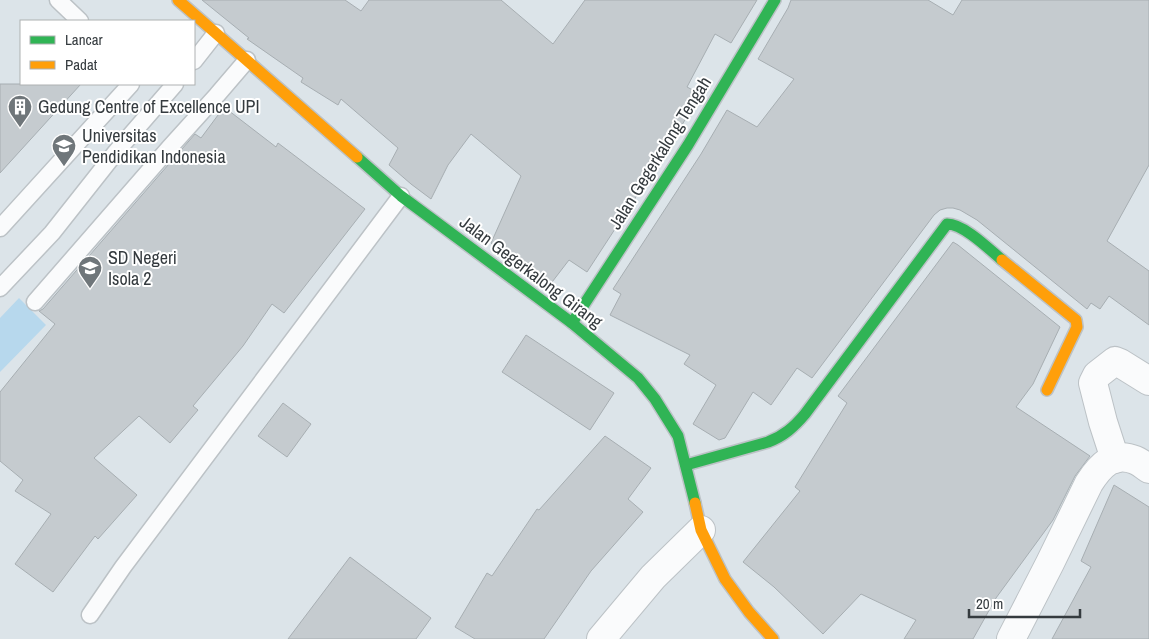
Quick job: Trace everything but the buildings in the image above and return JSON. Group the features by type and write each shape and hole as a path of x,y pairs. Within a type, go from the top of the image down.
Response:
{"street":[{"name":"Jalan Gegerkalong Girang","path":"178,0 401,196 572,323 638,378 655,399 678,436 701,530 725,579 749,612 773,639"},
{"name":"Jalan Gegerkalong Tengah","path":"572,323 688,145 775,0"},
{"path":"686,465 768,442 780,438 792,430 806,414 947,224 953,224 967,232 1076,320 1076,327 1046,390"},
{"path":"1115,459 1093,383 1095,378 1114,361 1149,381"},
{"path":"1011,639 1096,472 1105,463 1125,458 1136,460 1149,469"},
{"path":"601,639 653,577 701,530"}],"lane":[{"path":"58,0 79,20"},
{"path":"195,60 216,33"},
{"path":"35,302 247,60"},
{"path":"0,228 130,85"},
{"path":"0,288 52,233 116,152 175,85"},
{"path":"90,615 123,567 401,196"}],"shaded area":[{"path":"19,298 46,325 0,372 0,318"}],"traffic: fast":[{"path":"572,323 688,145 775,0"},
{"path":"357,157 401,196 572,323 638,378 655,399 678,436 695,503"},
{"path":"686,465 768,442 793,427 805,414 947,224 954,225 968,232 1002,260"}],"traffic: slow":[{"path":"178,0 357,157"},
{"path":"1002,260 1076,320 1077,327 1047,390"},
{"path":"695,503 701,530 725,579 749,612 773,639"}],"place":[{"name":"Gedung Centre of Excellence UPI","path":"20,128"},
{"name":"Universitas Pendidikan Indonesia","path":"64,167"},
{"name":"SD Negeri Isola 2","path":"90,289"}]}
